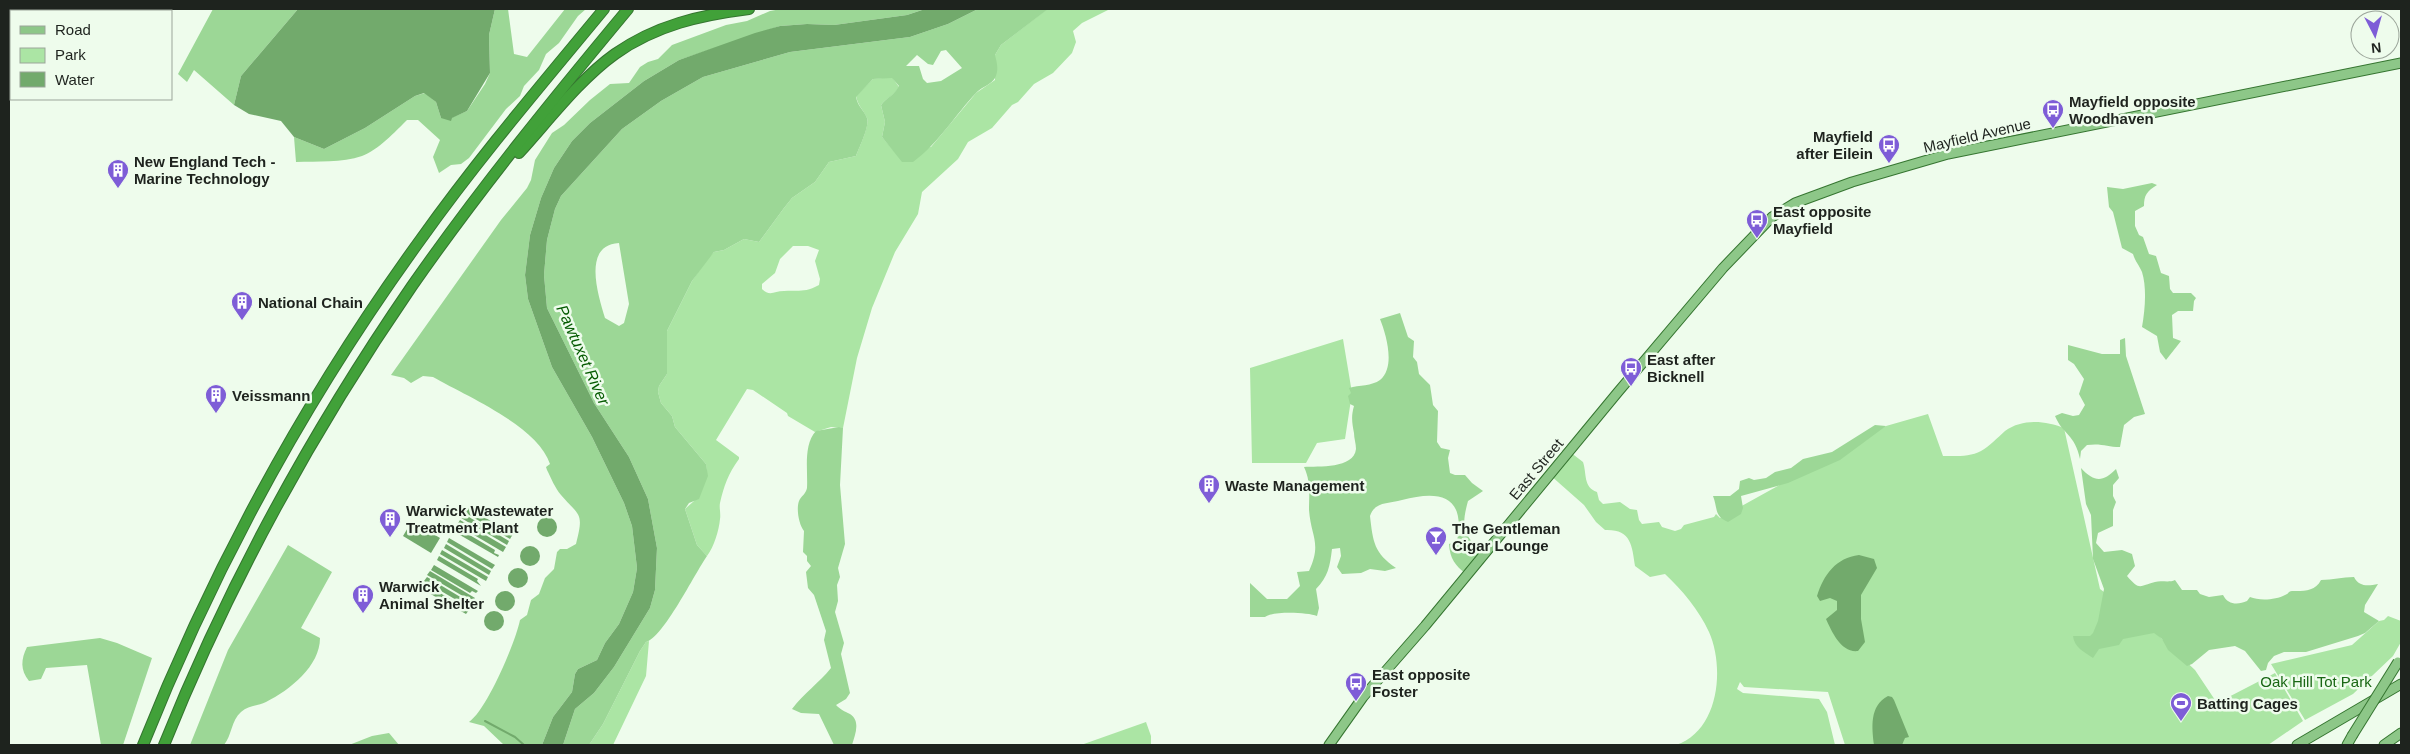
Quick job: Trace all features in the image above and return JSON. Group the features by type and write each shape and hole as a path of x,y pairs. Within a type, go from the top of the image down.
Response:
{"highway":[{"path":"143,745 218,573 308,406 388,284 427,230 492,146 604,9"},
{"path":"164,745 213,632 286,487 375,341 474,201 628,9"},
{"path":"474,201 586,80 614,55 644,37 677,23 706,15 749,9"}],"main road":[{"name":"Mayfield Avenue","path":"1772,216 1795,203 1852,182 1948,154 2401,64"},
{"name":"East Street","path":"1329,745 1363,697 1425,626 1618,392 1723,268 1772,216"},
{"path":"2347,745 2400,660"},
{"path":"2297,745 2401,684"},
{"path":"2384,745 2401,733"}],"green space":[{"path":"1110,9 1082,23 1073,31 1076,42 1072,53 1053,73 1034,84 992,128 968,142 958,159 922,192 918,214 895,252 872,308 857,358 843,428 831,427 815,432 788,416 787,413 753,390 747,389 716,440 739,457 739,459 725,486 720,503 717,533 707,556 697,545 685,509 694,501 703,486 707,476 706,464 675,427 672,416 661,403 658,392 659,386 667,374 667,331 692,281 714,252 724,250 744,239 759,242 792,198 815,182 829,162 856,156 868,121 856,96 873,79 892,77 899,87 881,105 885,122 882,137 894,151 931,147 976,93 995,80 995,55 1001,45 1046,10","holes":["793,246 808,246 819,250 815,261 820,279 819,285 805,290 772,293 767,293 762,289 762,284 775,273 780,259"]},
{"path":"1343,339 1352,393 1345,439 1317,443 1306,463 1252,463 1250,368"},
{"path":"1928,414 1943,456 1963,456 1977,453 2005,431 2027,422 2042,422 2064,428 2100,589 2146,624 2195,670 2217,703 2275,673 2303,721 2268,745 1845,745 1828,692 1744,687 1740,682 1737,689 1743,693 1819,699 1827,712 1835,745 1676,745 1690,738 1702,726 1710,713 1715,697 1717,663 1709,632 1695,608 1665,574 1650,577 1635,566 1633,551 1625,535 1614,530 1605,530 1596,522 1584,505 1550,475 1570,452 1583,462 1587,483 1589,487 1597,492 1599,500 1603,504 1620,502 1630,509 1637,510 1642,524 1659,522 1662,527 1675,531 1681,529 1684,525 1714,517 1716,514 1720,518 1886,426"},
{"name":"Oak Hill Tot Park","path":"2388,616 2401,621 2401,642 2393,656 2353,694 2305,720 2271,664 2352,645 2379,621 2384,620"},
{"path":"649,641 646,676 613,745 589,745 603,724 640,651 646,642"},
{"path":"1146,722 1151,736 1151,745 1081,745"}],"shaded area":[{"path":"213,9 298,9 241,76 234,105 194,70 187,82 178,74"},
{"path":"495,9 508,9 514,54 527,57 565,9 586,9 578,16 559,43 546,54 539,70 524,86 520,96 506,109 469,158 461,164 451,165 439,173 433,157 440,140 418,120 407,120 380,145 362,156 338,161 296,162 294,137 324,149 365,128 415,96 425,93 436,102 441,118 451,118 467,111 490,73 489,35"},
{"path":"781,9 925,9 907,15 834,25 780,26 679,60 644,81 590,123 572,141 554,168 541,198 530,235 525,275 528,299 552,367 592,437 624,503 632,526 637,568 633,592 619,624 605,643 597,660 578,669 575,674 572,692 553,717 542,745 504,745 484,726 469,722 484,704 492,690 513,643 520,620 527,615 531,600 539,594 545,578 554,569 557,552 560,549 567,549 576,544 580,526 579,516 555,486 546,467 550,464 543,450 516,425 499,413 433,377 423,376 411,383 404,378 391,375 501,220 527,188 531,180 535,160 552,133 564,125 610,84 629,83 640,67 658,59 672,45 726,25 747,21 770,11"},
{"path":"978,9 1048,9 1001,45 995,55 997,69 994,80 977,92 939,138 913,162 902,162 882,137 885,122 881,105 899,86 892,78 873,79 856,97 868,122 856,156 829,162 815,182 792,198 759,242 744,239 724,250 714,252 692,281 667,331 667,374 659,386 658,392 661,403 672,416 675,427 706,464 708,476 699,499 689,503 685,509 697,545 707,556 670,618 653,638 646,642 640,651 603,724 589,745 563,745 575,709 594,693 614,667 650,608 655,590 657,548 648,499 629,457 594,403 547,308 544,275 547,240 555,209 561,196 622,129 661,101 703,77 790,52 910,37 948,24","holes":["946,50 962,68 941,81 927,83 923,79 919,66 906,66 917,55 928,64 933,65 941,51","619,243 629,304 624,323 619,326 605,318 599,297 596,273 596,262 600,252 607,246"]},
{"path":"2152,183 2157,185 2147,194 2144,206 2135,211 2135,226 2139,235 2143,237 2149,254 2156,256 2161,273 2169,276 2170,289 2173,293 2191,293 2196,298 2193,311 2178,311 2172,315 2173,338 2181,341 2166,360 2160,352 2157,336 2142,327 2145,285 2142,272 2133,254 2122,248 2113,212 2109,207 2107,187 2123,189"},
{"path":"1400,313 1408,337 1414,341 1413,357 1417,362 1419,374 1430,385 1433,405 1438,411 1437,442 1441,448 1450,450 1448,458 1450,473 1465,475 1483,491 1468,501 1464,525 1468,536 1483,555 1466,574 1454,561 1449,544 1457,541 1459,526 1453,505 1447,500 1438,496 1427,496 1379,505 1372,511 1370,516 1372,533 1379,552 1396,568 1385,571 1370,569 1361,573 1342,574 1337,567 1341,556 1340,548 1332,549 1328,571 1316,589 1319,608 1317,616 1290,613 1250,617 1250,583 1267,599 1287,599 1300,586 1297,572 1309,571 1315,553 1315,540 1309,510 1309,483 1304,467 1335,465 1349,460 1354,455 1356,449 1352,413 1354,406 1350,404 1348,396 1351,393 1349,388 1373,383 1380,380 1385,374 1389,359 1385,333 1380,319"},
{"path":"2125,338 2126,356 2145,414 2134,417 2124,425 2120,447 2097,444 2087,445 2081,451 2080,459 2075,444 2055,416 2062,413 2073,416 2079,415 2085,405 2079,394 2084,379 2074,364 2068,360 2068,345 2102,354 2120,354 2120,340"},
{"path":"1875,425 1886,426 1840,460 1788,483 1741,496 1743,508 1741,514 1728,522 1718,515 1713,496 1730,496 1739,489 1740,481 1749,478 1754,480 1766,478 1775,472 1791,468 1803,459 1832,452"},
{"path":"843,428 840,485 845,544 838,568 840,577 837,585 838,601 835,612 844,643 841,654 850,693 846,699 836,705 850,714 855,720 856,728 852,745 834,745 819,714 801,713 792,709 831,668 824,640 826,631 814,595 808,588 806,572 811,566 803,552 804,531 799,521 798,508 799,501 807,488 807,458 809,443 812,437 816,431"},
{"path":"2081,468 2086,473 2099,479 2116,469 2119,478 2113,485 2113,496 2116,502 2113,510 2113,526 2098,533 2096,543 2104,552 2122,550 2132,554 2135,566 2127,576 2137,586 2157,581 2175,580 2182,590 2197,590 2200,594 2209,597 2223,595 2230,602 2240,603 2247,601 2250,597 2272,599 2281,597 2290,591 2312,589 2321,580 2354,577 2361,584 2378,584 2365,605 2364,612 2379,621 2365,633 2358,636 2306,652 2284,652 2274,656 2268,663 2266,670 2261,671 2245,651 2235,646 2209,650 2187,666 2168,650 2162,639 2154,633 2123,639 2119,645 2099,649 2093,658 2077,646 2073,636 2090,636 2093,633 2098,621 2104,589 2093,559 2091,515 2086,504"},
{"path":"288,545 332,572 301,628 320,638 315,658 302,676 285,691 266,702 241,712 235,720 224,745 190,745 228,650"},
{"path":"100,638 152,658 123,745 101,745 87,665 46,668 41,679 29,681 23,669 23,660 27,647"},
{"path":"389,733 399,745 349,745 372,736"}],"water":[{"path":"298,9 495,9 489,35 490,73 467,111 452,118 451,121 441,118 436,102 424,93 415,96 365,128 324,149 294,137 281,121 249,114 234,105 241,76"},
{"path":"925,9 978,9 948,24 910,37 790,52 703,77 661,101 622,129 561,196 555,209 547,240 544,275 547,308 594,403 629,457 648,499 657,548 655,590 650,608 614,667 594,693 575,709 563,745 542,745 553,717 572,692 575,674 578,669 597,660 605,643 619,624 633,592 637,568 632,526 624,503 592,437 552,367 528,299 525,275 530,235 541,198 554,168 572,141 590,123 644,81 679,60 780,26 834,25 907,15"},
{"path":"467,507 513,534 510,539 464,512"},
{"path":"464,514 509,541 507,545 461,518"},
{"path":"547,517 554,520 557,527 554,534 547,537 540,534 537,527 540,520"},
{"path":"460,520 506,547 503,552 457,525"},
{"path":"412,521 440,538 431,553 403,536"},
{"path":"456,527 495,550 494,553 499,555 498,557 453,531"},
{"path":"449,538 495,565 492,569 447,542"},
{"path":"446,544 491,571 489,575 444,548"},
{"path":"530,546 537,549 540,556 537,563 530,566 523,563 520,556 523,549"},
{"path":"442,550 488,577 486,581 440,554"},
{"path":"1859,555 1874,559 1877,568 1861,595 1861,619 1865,642 1858,651 1852,651 1838,641 1826,619 1837,610 1837,601 1830,598 1820,601 1817,596 1827,574 1837,563"},
{"path":"439,556 478,579 477,581 481,586 437,560"},
{"path":"434,565 478,591 470,593 431,570"},
{"path":"518,568 525,571 528,578 525,585 518,588 511,585 508,578 511,571"},
{"path":"430,571 475,598 473,602 427,575"},
{"path":"427,577 472,604 470,608 424,581"},
{"path":"423,583 469,610 466,614 420,588"},
{"path":"505,591 512,594 515,601 512,608 505,611 498,608 495,601 498,594"},
{"path":"494,611 501,614 504,621 501,628 494,631 487,628 484,621 487,614"},
{"path":"1888,696 1894,700 1909,737 1905,738 1902,745 1874,745 1873,718 1875,711 1882,700"}],"waterway":[{"path":"485,721 515,737 524,745"}],"place":[{"name":"Mayfield opposite Woodhaven","path":"2053,129"},
{"name":"Mayfield after Eilein","path":"1889,164"},
{"name":"New England Tech - Marine Technology","path":"118,189"},
{"name":"East opposite Mayfield","path":"1757,239"},
{"name":"National Chain","path":"242,321"},
{"name":"East after Bicknell","path":"1631,387"},
{"name":"Veissmann","path":"216,414"},
{"name":"Waste Management","path":"1209,504"},
{"name":"Warwick Wastewater Treatment Plant","path":"390,538"},
{"name":"The Gentleman Cigar Lounge","path":"1436,556"},
{"name":"Warwick Animal Shelter","path":"363,614"},
{"name":"East opposite Foster","path":"1356,702"},
{"name":"Batting Cages","path":"2181,722"}],"water label":[{"name":"Pawtuxet River","path":"583,355"}]}
